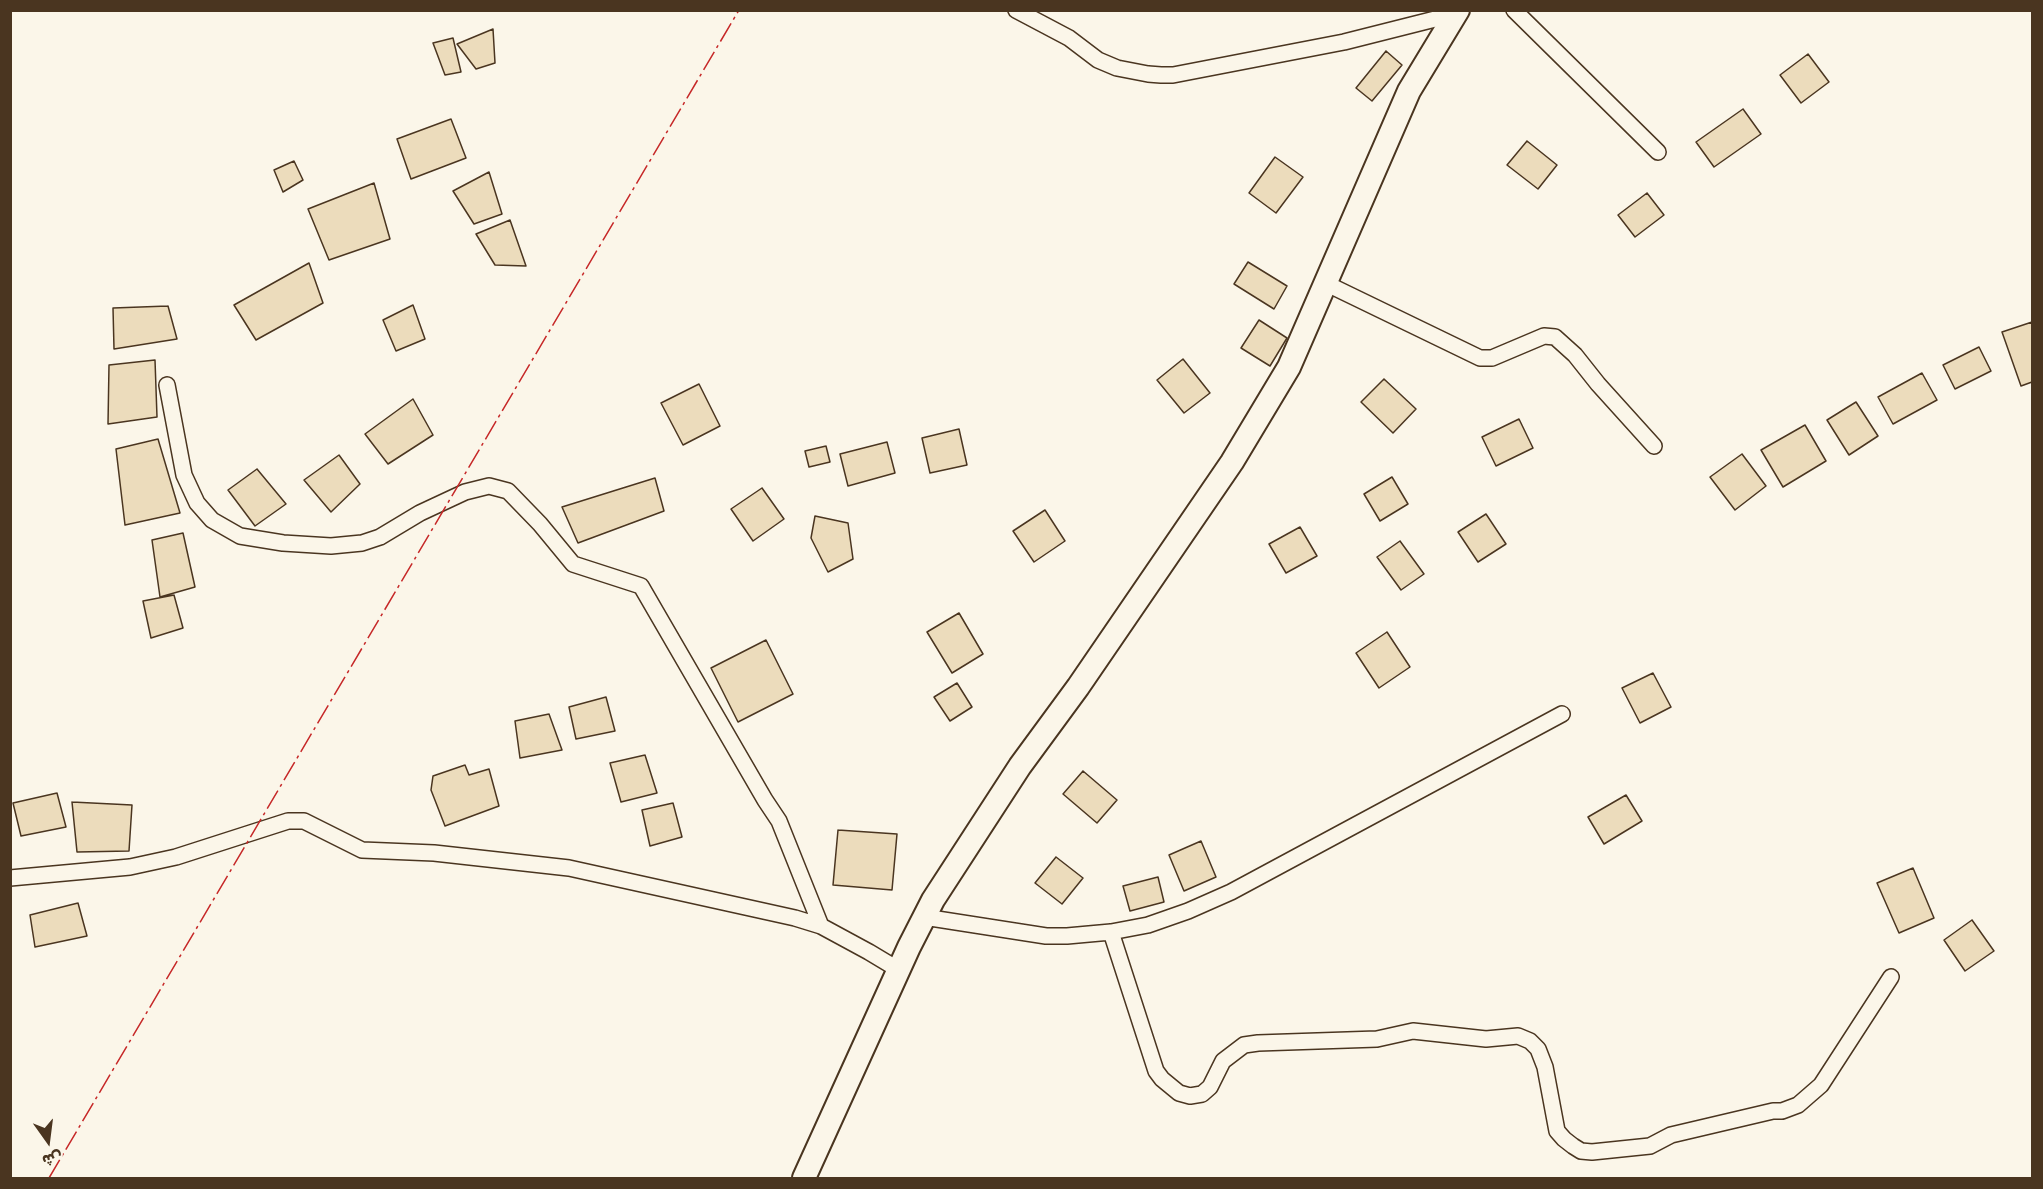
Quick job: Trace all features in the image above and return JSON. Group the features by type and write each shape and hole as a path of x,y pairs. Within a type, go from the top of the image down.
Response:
{"street":[{"path":"1016,10 1069,38 1098,60 1117,68 1161,75 1173,75 1344,42 1457,12"},
{"path":"1514,10 1658,152"},
{"path":"804,1179 924,917 1020,766 1078,687 1232,462 1289,368 1409,91 1457,12"},
{"path":"1324,284 1480,358 1492,358 1544,336 1554,337 1575,355 1654,446"},
{"path":"167,385 184,475 197,503 212,520 240,536 283,543 331,546 362,543 380,537 420,513 465,492 489,486 508,491 540,524 573,564 641,586 779,821 821,926"},
{"path":"924,917 1046,936 1111,932 1148,925 1232,892 1562,714"},
{"path":"10,878 130,867 176,857 288,821 304,821 362,850 434,853 569,868 795,918 821,926 899,970"},
{"path":"1111,932 1156,1071 1179,1093 1202,1094 1210,1087 1223,1061 1244,1045 1377,1039 1413,1031 1486,1039 1518,1036 1530,1041 1538,1049 1545,1067 1557,1131 1573,1146 1592,1152 1650,1146 1671,1135 1773,1111 1782,1111 1798,1105 1821,1085 1891,976"}],"building":[{"path":"493,29 495,63 476,69 457,44"},
{"path":"453,38 461,72 445,75 433,43"},
{"path":"1386,51 1402,65 1372,101 1356,88"},
{"path":"1808,54 1829,82 1801,103 1780,75"},
{"path":"1743,109 1761,134 1714,167 1696,142"},
{"path":"451,119 466,158 411,179 397,139"},
{"path":"1527,141 1557,165 1538,189 1507,165"},
{"path":"1275,157 1303,177 1276,213 1249,193"},
{"path":"294,161 303,180 283,192 274,170"},
{"path":"489,172 502,214 474,224 453,191"},
{"path":"374,183 390,239 329,260 308,209"},
{"path":"1647,193 1664,215 1635,237 1618,215"},
{"path":"510,220 526,266 495,265 476,234"},
{"path":"1248,262 1287,286 1274,309 1234,284"},
{"path":"309,263 323,303 256,340 234,305"},
{"path":"413,305 425,339 396,351 383,320"},
{"path":"168,306 177,339 114,349 113,308"},
{"path":"1259,320 1287,338 1270,366 1241,348"},
{"path":"2032,322 2032,382 2021,386 2002,332"},
{"path":"1979,347 1991,371 1955,389 1943,365"},
{"path":"1183,359 1210,393 1184,413 1157,380"},
{"path":"155,360 157,417 108,424 109,365"},
{"path":"1922,373 1937,400 1893,424 1878,397"},
{"path":"1384,379 1416,409 1393,433 1361,402"},
{"path":"699,384 720,426 683,445 661,403"},
{"path":"413,399 433,435 388,464 365,434"},
{"path":"1856,402 1878,436 1849,455 1827,420"},
{"path":"1519,419 1533,448 1496,466 1482,437"},
{"path":"1805,425 1826,461 1783,487 1761,450"},
{"path":"959,429 967,465 930,473 922,438"},
{"path":"158,439 180,513 125,525 116,449"},
{"path":"887,442 895,473 848,486 840,454"},
{"path":"826,446 830,462 809,467 805,451"},
{"path":"1742,454 1766,486 1735,510 1710,477"},
{"path":"339,455 360,484 331,512 304,480"},
{"path":"257,469 286,504 255,526 228,490"},
{"path":"1392,477 1408,504 1380,521 1364,494"},
{"path":"655,478 664,511 578,543 562,507"},
{"path":"762,488 784,519 753,541 731,509"},
{"path":"1045,510 1065,541 1034,562 1013,531"},
{"path":"1486,514 1506,544 1478,562 1458,532"},
{"path":"815,516 848,523 853,559 828,572 811,538"},
{"path":"1300,527 1317,556 1286,573 1269,544"},
{"path":"183,533 195,587 160,597 152,540"},
{"path":"1400,541 1424,574 1401,590 1377,557"},
{"path":"174,595 183,628 151,638 143,601"},
{"path":"959,613 983,654 952,673 927,632"},
{"path":"1387,632 1410,667 1379,688 1356,653"},
{"path":"766,640 793,694 738,722 711,668"},
{"path":"1653,673 1671,707 1640,723 1622,688"},
{"path":"957,683 972,707 950,721 934,697"},
{"path":"606,697 615,731 576,739 569,707"},
{"path":"549,714 562,750 520,758 515,721"},
{"path":"645,755 657,793 621,802 610,763"},
{"path":"465,765 469,775 489,769 499,806 445,826 431,790 433,776"},
{"path":"1083,771 1117,800 1097,823 1063,794"},
{"path":"57,793 66,827 21,836 13,803"},
{"path":"1626,795 1642,821 1604,844 1588,817"},
{"path":"72,802 132,805 129,851 77,852"},
{"path":"673,803 682,837 650,846 642,810"},
{"path":"838,830 897,834 892,890 833,885"},
{"path":"1201,841 1216,877 1184,891 1169,855"},
{"path":"1056,857 1083,878 1062,904 1035,883"},
{"path":"1913,868 1934,918 1899,933 1877,883"},
{"path":"1158,877 1164,902 1130,911 1123,886"},
{"path":"78,903 87,936 35,947 30,915"},
{"path":"1972,920 1994,951 1965,971 1944,940"}],"power":[{"path":"49,1178 739,10"}]}
